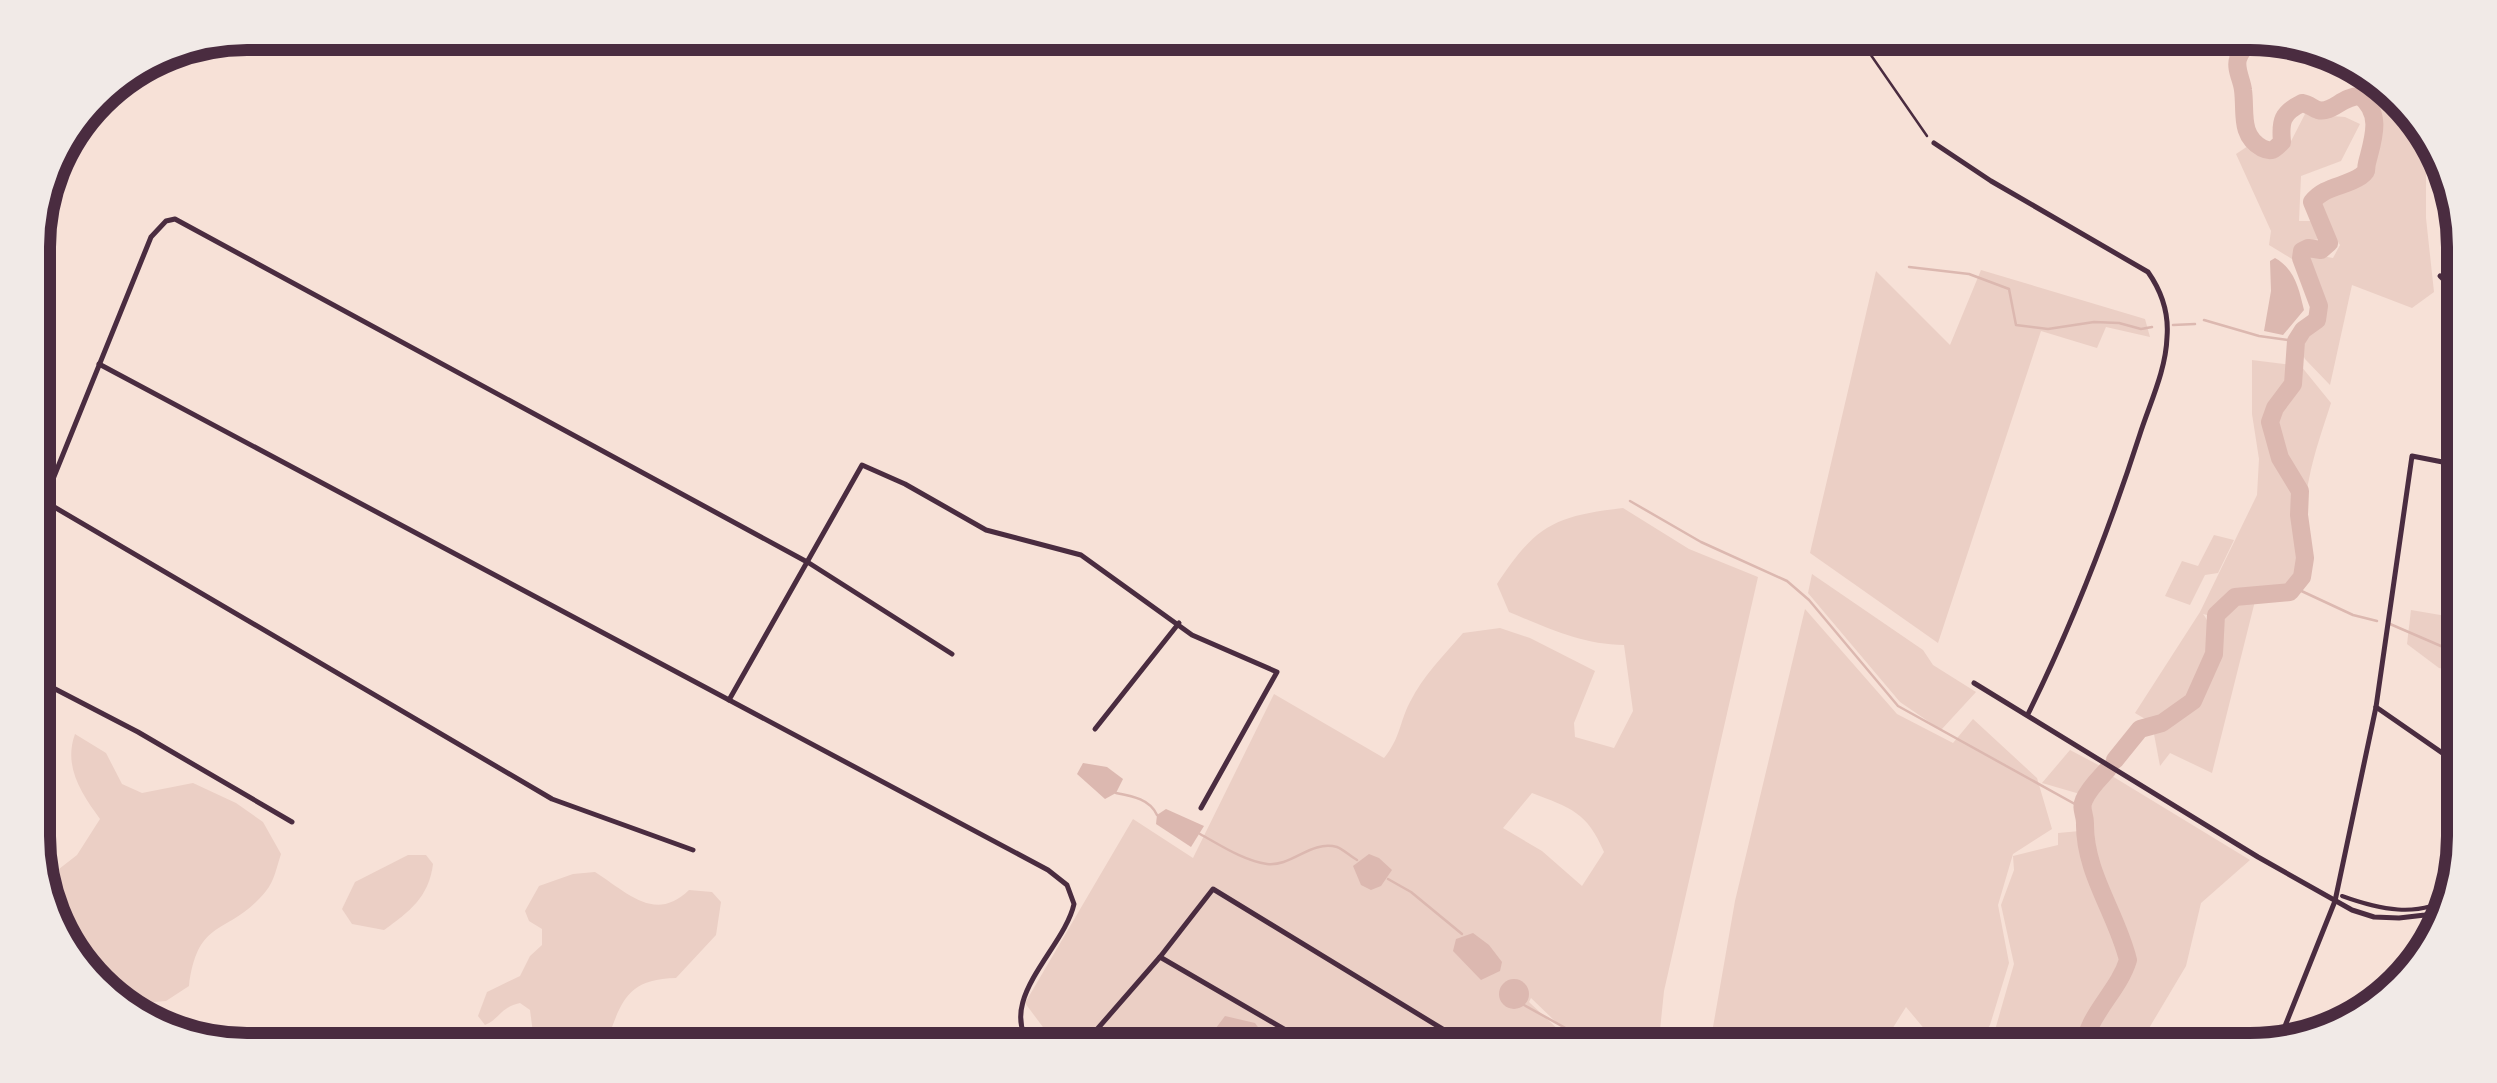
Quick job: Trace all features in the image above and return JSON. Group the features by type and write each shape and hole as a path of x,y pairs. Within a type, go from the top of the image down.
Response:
{"street":[{"path":"1934,143 1991,182 2148,272 2162,296 2167,322 2164,359 2106,540 2028,714"},
{"path":"50,486 150,236 166,221 183,220 809,563 952,654"},
{"path":"2440,276 2447,283"},
{"path":"99,364 1048,870 1067,885 1074,909 1022,999 1023,1033"},
{"path":"2283,1030 2335,901 2376,707 2412,456 2447,463"},
{"path":"729,700 862,465 986,530 1080,555 1179,622 1192,635 1277,672 1201,808"},
{"path":"50,505 552,798 693,850"},
{"path":"1096,729 1179,622"},
{"path":"1974,683 2335,901 2374,917 2399,918 2432,911"},
{"path":"50,686 138,732 292,822"},
{"path":"2376,707 2447,756"},
{"path":"1094,1033 1213,889 1448,1033"},
{"path":"2342,896 2378,909 2434,907"},
{"path":"1160,957 1291,1033"}],"path":[{"path":"1867,50 1934,143"}],"shaded area":[{"path":"2370,91 2389,108 2426,158 2426,218 2434,292 2412,308 2352,285 2330,385 2301,351 2322,305 2310,272 2311,254 2333,258 2340,245 2319,211 2325,197 2368,180 2371,174 2382,115 2368,98"},
{"path":"2305,114 2345,117 2360,124 2341,161 2301,176 2299,221 2314,221 2322,239 2304,241 2292,259 2269,245 2271,231 2236,154 2248,146 2265,158 2287,149"},
{"path":"2275,258 2292,274 2304,310 2283,335 2264,331 2271,291 2270,261"},
{"path":"1981,270 2145,319 2150,337 2106,327 2097,348 2041,331 1938,643 1810,553 1876,271 1950,345"},
{"path":"2252,360 2301,366 2331,403 2306,493 2301,559 2291,586 2234,590 2211,616 2203,614 2211,636 2204,677 2181,708 2152,723 2135,713 2200,612 2257,495 2259,459 2252,414"},
{"path":"1623,508 1689,549 1758,577 1664,991 1660,1033 1567,1033 1531,998 1529,1002 1562,1033 1047,1033 1025,1003 1133,819 1193,858 1274,694 1384,758 1415,692 1463,633 1500,628 1530,638 1595,671 1574,723 1575,737 1614,748 1633,711 1624,645 1580,639 1509,612 1497,584 1535,537 1548,527 1580,515","holes":["1532,793 1567,808 1591,828 1604,852 1582,886 1542,851 1503,828"]},
{"path":"2214,535 2234,540 2218,573 2205,575 2190,605 2165,596 2182,561 2198,566"},
{"path":"1812,574 1923,650 1933,665 1976,692 1941,730 1900,702 1808,593"},
{"path":"2244,599 2255,601 2212,773 2170,753 2160,766 2154,734 2196,703 2218,654 2217,621"},
{"path":"1805,609 1897,714 1953,743 1973,719 2037,778 2052,829 2013,854 1998,905 2009,963 1985,1033 1928,1033 1906,1007 1890,1033 1712,1033 1735,901"},
{"path":"2411,610 2447,616 2447,670 2407,644"},
{"path":"75,734 106,753 122,784 142,793 193,783 236,803 263,822 281,854 266,891 208,937 193,963 189,986 166,1001 143,1003 127,992 91,956 65,912 54,873 77,855 100,819 81,790 73,769"},
{"path":"2070,750 2106,769 2080,794 2042,783"},
{"path":"1083,763 1107,767 1123,779 1116,793 1105,799 1077,774"},
{"path":"2112,776 2250,860 2201,903 2186,966 2146,1033 2093,1033 2133,961 2089,843 2092,799"},
{"path":"1166,809 1204,826 1191,847 1156,824 1157,815"},
{"path":"2080,831 2092,888 2100,896 2123,960 2082,1033 1993,1033 2014,964 2001,905 2014,870 2013,856 2058,845 2058,833"},
{"path":"1369,854 1392,870 1381,886 1371,890 1361,885 1353,866"},
{"path":"408,855 426,855 433,864 427,886 416,903 384,930 352,924 342,909 355,882"},
{"path":"595,872 630,896 653,904 677,900 689,890 712,892 721,902 716,935 676,978 633,990 610,1033 533,1033 530,1010 520,1003 485,1025 478,1016 487,992 520,976 530,956 542,945 542,929 529,921 525,911 539,886 573,874"},
{"path":"1473,933 1502,962 1500,971 1481,980 1453,951 1456,939"},
{"path":"1514,979 1525,983 1529,994 1525,1005 1514,1009 1503,1005 1499,994 1503,983"},
{"path":"1225,1016 1255,1023 1262,1033 1213,1033"}],"waterway":[{"path":"2115,760 2140,729 2162,723 2193,701 2214,654 2216,615 2235,597 2290,592 2302,577 2305,558 2300,491 2280,458 2270,422 2293,384 2296,341 2317,320 2319,306 2301,258 2302,251 2321,250 2329,243 2312,202 2322,193 2365,173 2374,119 2360,96 2323,111 2302,103 2284,118 2282,142 2273,150 2262,148 2250,137 2244,115 2237,67 2243,50"},
{"path":"1909,267 1969,274 2009,289 2016,325 2048,329 2094,322 2152,327"},
{"path":"2204,320 2259,336 2296,341"},
{"path":"2173,325 2195,324"},
{"path":"1630,501 1701,542 1787,581 1809,600 1898,706 2082,808"},
{"path":"2295,588 2353,615 2377,621"},
{"path":"2390,624 2447,649"},
{"path":"2087,1033 2128,960 2095,876 2086,841 2084,800 2108,769"},
{"path":"1116,793 1145,802 1157,815"},
{"path":"1200,834 1241,856 1267,864 1285,862 1327,846 1339,848 1357,860"},
{"path":"1388,879 1411,892 1462,934"},
{"path":"1524,1005 1572,1033"}]}
